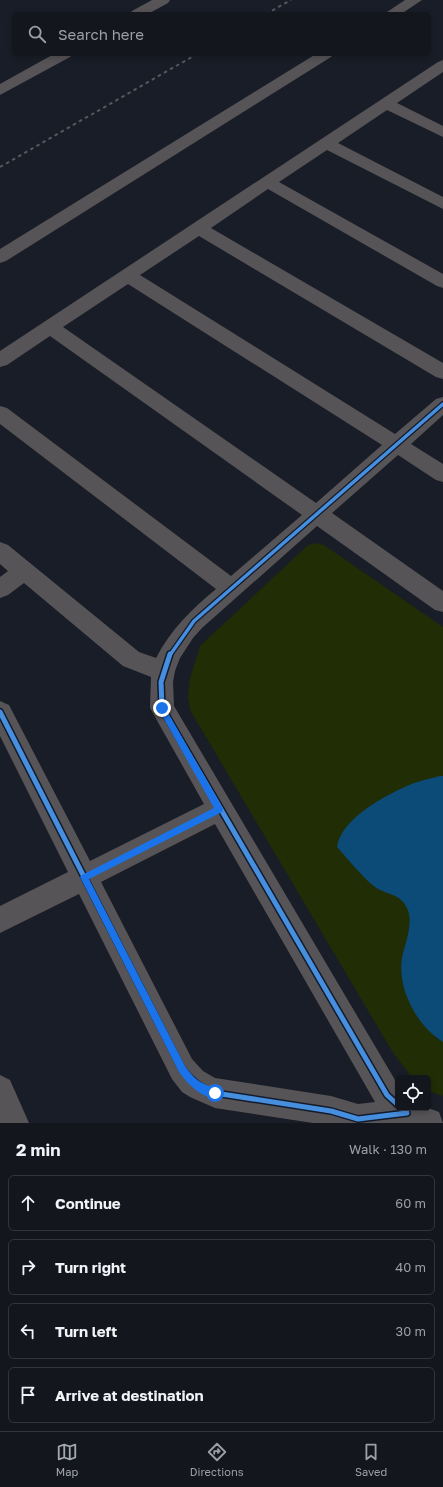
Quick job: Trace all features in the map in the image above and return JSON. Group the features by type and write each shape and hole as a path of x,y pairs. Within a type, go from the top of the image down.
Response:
{"street":[{"path":"142,7 163,0"},
{"path":"394,12 415,0"},
{"path":"0,90 61,56"},
{"path":"0,258 323,56"},
{"path":"0,360 441,68"},
{"path":"386,103 443,132"},
{"path":"326,143 443,204"},
{"path":"267,182 443,282"},
{"path":"199,228 443,372"},
{"path":"127,276 443,474"},
{"path":"50,327 443,603"},
{"path":"409,1112 387,1095 219,809 162,708 159,689 163,671 170,652 194,620 443,404"},
{"path":"0,413 231,588"},
{"path":"0,551 132,659 163,671"},
{"path":"0,589 24,571"},
{"path":"0,712 182,1069 190,1080 203,1090 215,1093 331,1111 358,1119 409,1112"},
{"path":"0,920 219,809"},
{"path":"0,1090 14,1123"}],"green space":[{"path":"314,543 324,545 443,627 443,776 440,776 375,887 397,895 407,906 411,918 401,973 435,1037 443,1042 443,1096 431,1092 431,1075 410,1075 392,1051 190,710 188,696 190,678 200,646 307,546"}],"water":[{"path":"443,776 443,1042 417,1017 406,994 401,970 410,920 407,908 397,897 379,890 370,883 337,847 340,837 346,827 376,802 411,784"}],"railway":[{"path":"270,12 291,0"},
{"path":"0,167 194,56"}],"cycle path":[{"path":"395,1102 387,1095 162,708 161,682 163,671 172,651 185,631 194,621 443,404"},
{"path":"0,712 182,1069 192,1081 200,1087 215,1093 331,1111 358,1119 407,1113"}],"route":[{"path":"162,708 219,809 84,877 182,1069 190,1080 203,1090 215,1093"}]}
